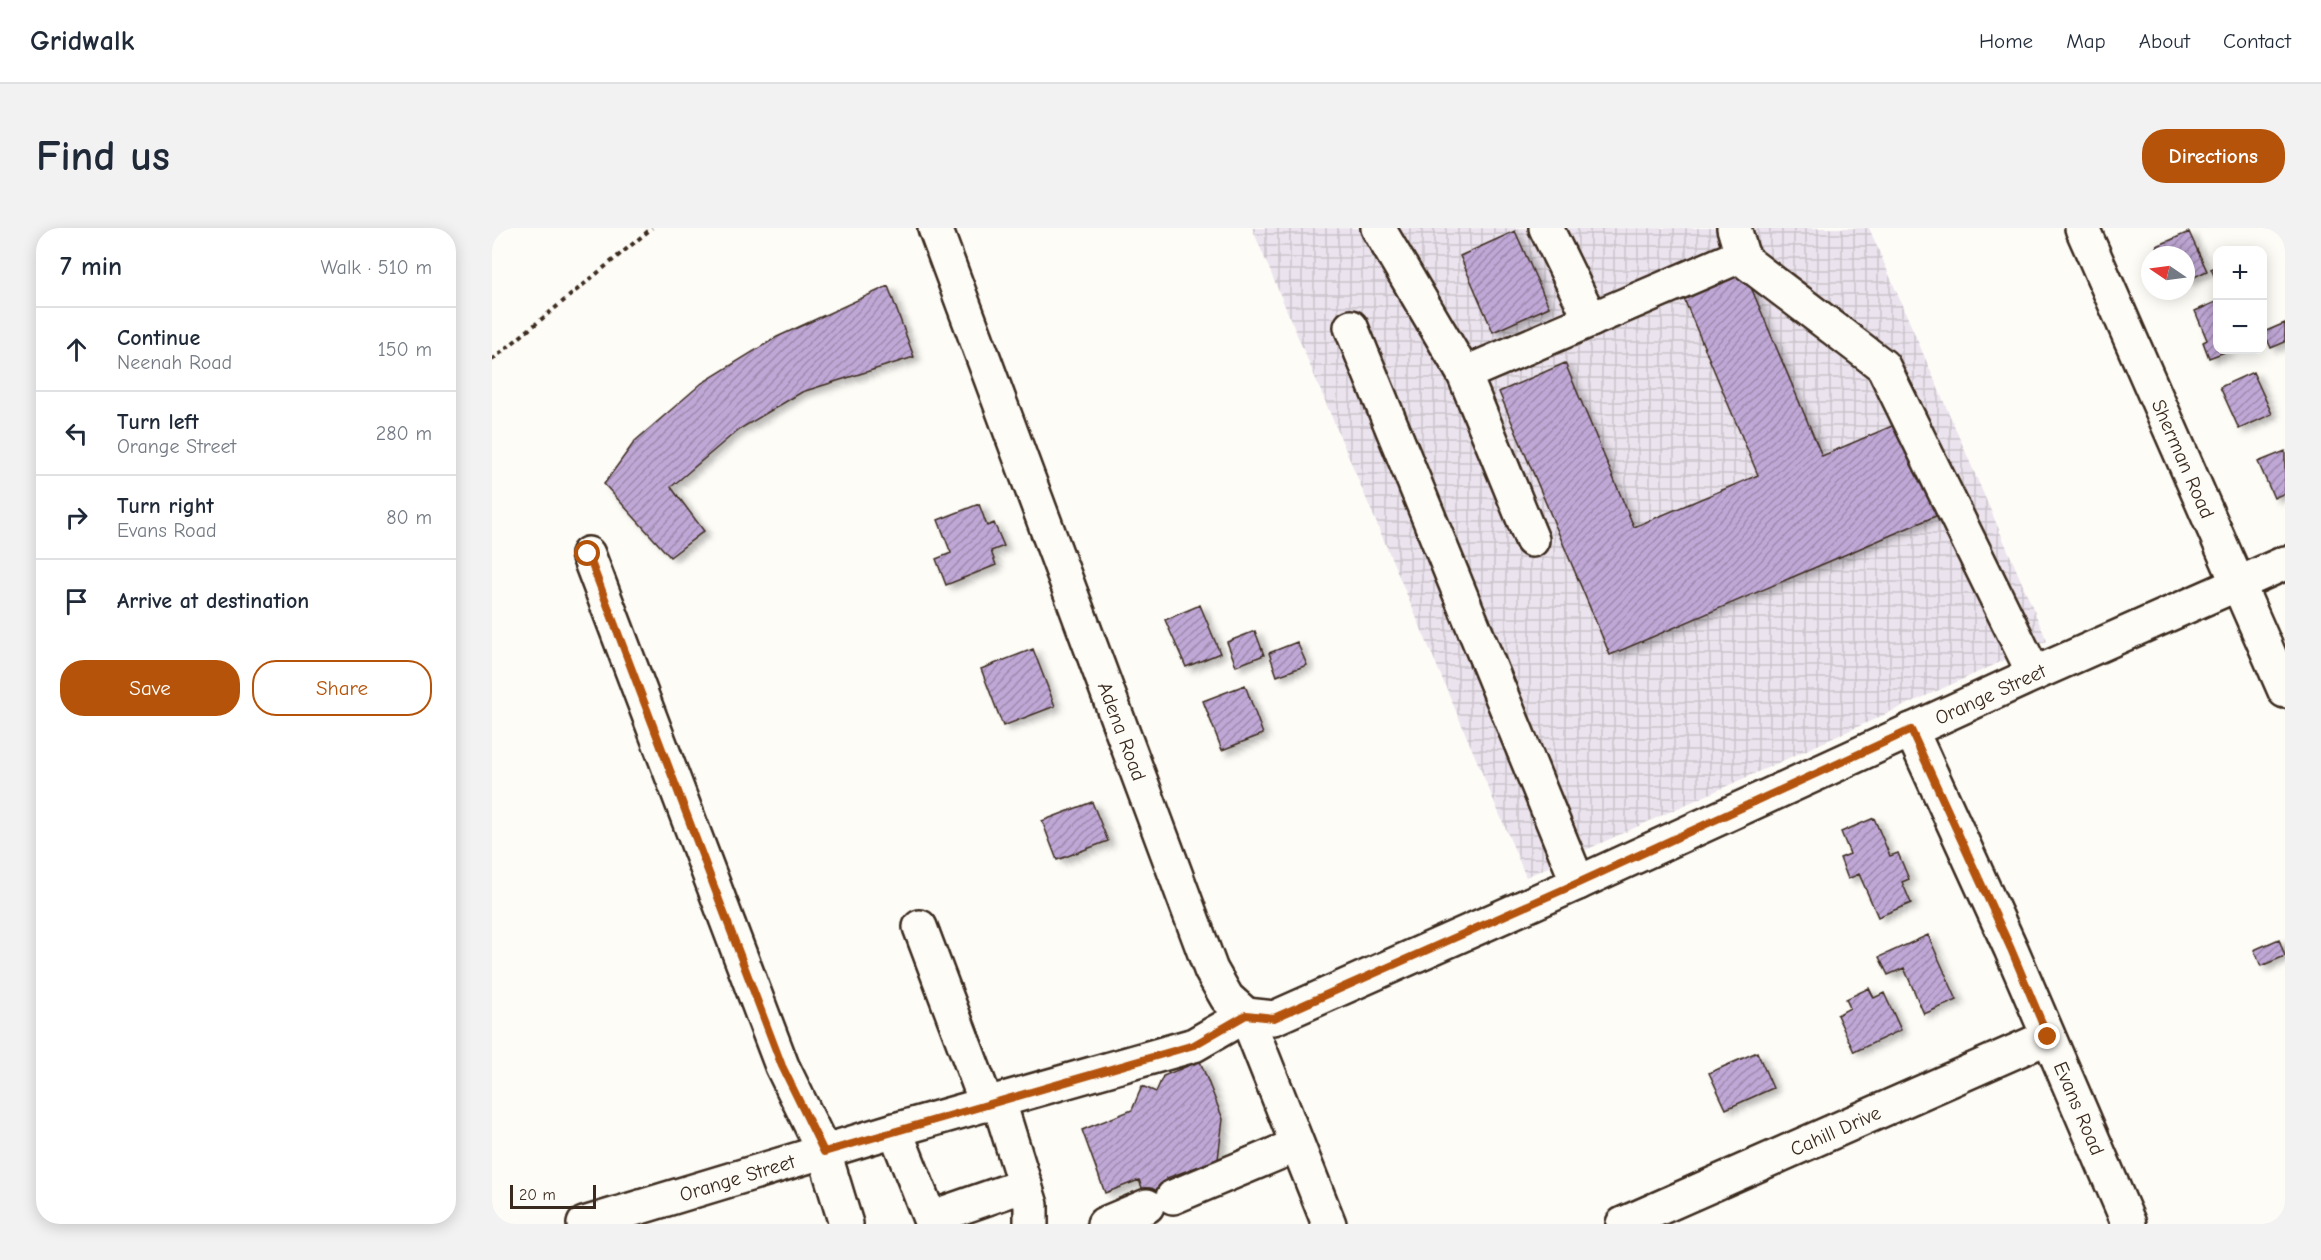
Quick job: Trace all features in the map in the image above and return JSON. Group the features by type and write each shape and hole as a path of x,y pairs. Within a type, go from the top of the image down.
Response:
{"street":[{"name":"Adena Road","path":"935,228 1211,970 1227,998 1246,1015 1329,1224"},
{"path":"1378,228 1464,374 1532,540"},
{"path":"1546,228 1591,320"},
{"name":"Sherman Road","path":"2082,228 2285,691"},
{"path":"1464,374 1591,320 1738,242 1749,264 1883,366 2034,674"},
{"path":"1351,327 1578,883"},
{"path":"588,554 782,1066 824,1152 846,1224"},
{"name":"Orange Street","path":"584,1224 895,1130 1194,1045 1246,1015 1274,1018 1290,1012 2034,674 2285,563"},
{"name":"Evans Road","path":"1911,730 2011,949 2129,1224"},
{"path":"920,927 1025,1185 1031,1205 1031,1224"},
{"name":"Cahill Drive","path":"1623,1224 2048,1037"},
{"path":"895,1130 931,1221 1025,1185"},
{"path":"1104,1224 1297,1145"}],"path":[{"path":"492,360 652,228"}],"shaded area":[{"path":"1252,228 1869,228 2047,641 1526,877"}],"building":[{"path":"1515,231 1549,307 1493,332 1460,256"},
{"path":"2189,232 2207,271 2195,277 2195,246 2157,246"},
{"path":"1745,273 1822,456 1899,423 1938,515 1610,655 1499,392 1565,363 1634,527 1758,475 1684,299"},
{"path":"888,286 914,357 802,392 738,430 671,487 704,531 670,557 604,484 635,441 702,383 777,337"},
{"path":"2213,303 2213,354 2220,354 2209,358 2203,342 2207,340 2195,311"},
{"path":"2285,323 2285,342 2271,348 2267,339 2267,331"},
{"path":"2253,372 2272,414 2239,429 2220,387"},
{"path":"2285,451 2285,493 2274,498 2258,462"},
{"path":"979,504 987,526 994,523 1004,546 991,551 996,565 946,585 936,559 951,553 938,520"},
{"path":"1200,605 1220,653 1186,667 1165,620"},
{"path":"1255,631 1264,655 1236,666 1227,642"},
{"path":"1297,642 1307,665 1277,676 1269,653"},
{"path":"1033,649 1055,706 1003,726 981,669"},
{"path":"1245,685 1263,734 1222,750 1203,701"},
{"path":"1092,802 1108,841 1057,860 1042,821"},
{"path":"1874,818 1890,856 1898,853 1909,879 1902,882 1911,903 1878,917 1859,874 1848,879 1840,858 1850,854 1841,832"},
{"path":"1928,935 1957,1000 1924,1014 1904,968 1888,975 1879,957"},
{"path":"2279,939 2285,956 2261,966 2254,950"},
{"path":"1869,988 1874,998 1884,993 1901,1030 1854,1052 1837,1015 1850,1008 1846,999"},
{"path":"1757,1052 1773,1088 1726,1109 1709,1073"},
{"path":"1200,1061 1223,1119 1218,1159 1167,1178 1173,1193 1148,1203 1139,1180 1105,1193 1082,1130 1132,1110 1142,1086 1156,1092 1163,1076"}],"route":[{"path":"588,554 782,1066 824,1152 1194,1045 1246,1015 1274,1018 1298,1009 1911,730 2011,949 2048,1037"}]}
